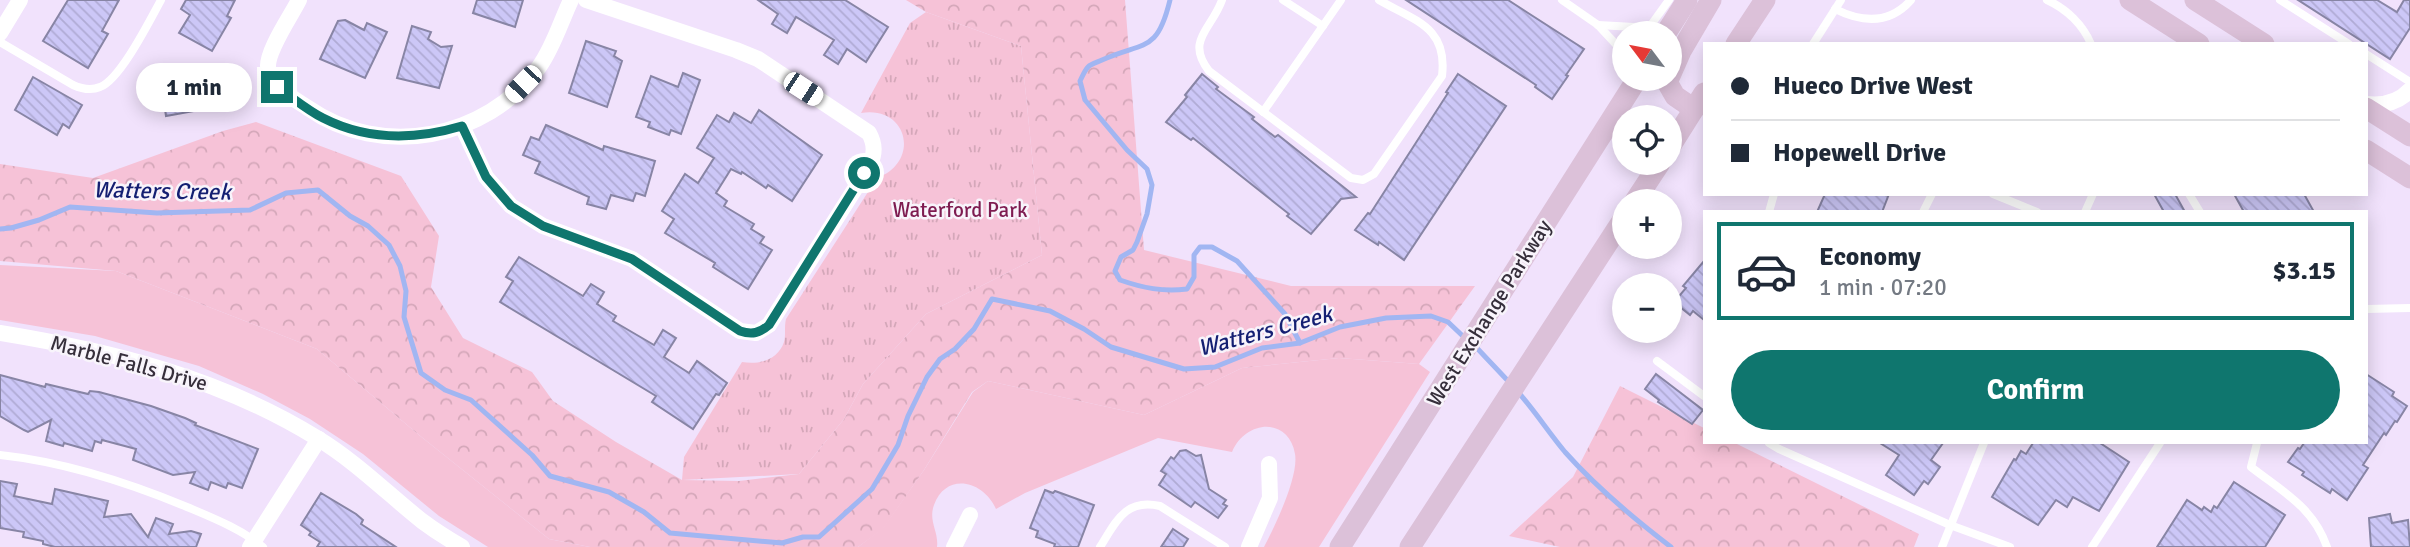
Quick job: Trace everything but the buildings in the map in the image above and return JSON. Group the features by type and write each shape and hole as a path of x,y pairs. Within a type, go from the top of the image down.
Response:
{"main road":[{"path":"1674,21 1687,0"},
{"path":"1682,49 1711,0"},
{"path":"1738,42 1765,0"},
{"path":"2130,0 2196,42"},
{"path":"2195,0 2261,42"},
{"name":"West Exchange Parkway","path":"1339,547 1628,91"},
{"path":"1672,91 1675,96 1701,106 1682,131"},
{"path":"2368,107 2410,136"},
{"path":"2368,151 2410,178"},
{"path":"1410,547 1612,236"}],"street":[{"path":"0,33 20,0"},
{"path":"299,0 271,52 268,68 277,87 323,118 366,134 404,138 436,134 462,126 507,101 539,66 571,0"},
{"path":"462,126 486,177 511,206 543,226 632,259 740,331 756,333 769,325 873,158 874,143 869,133 758,59 586,0"},
{"path":"2368,106 2394,101 2410,90"},
{"name":"Marble Falls Drive","path":"0,332 62,344 180,374 258,406 319,439 369,476 422,521 462,547"},
{"path":"256,545 319,439"},
{"path":"1249,547 1270,498 1269,464"},
{"path":"954,547 970,515"}],"lane":[{"path":"0,42 82,89 102,87 116,75 161,0"},
{"path":"1222,0 1217,13 1198,41 1200,60 1209,71 1351,178 1363,180 1374,174 1442,76 1444,59 1441,45 1430,30 1379,0"},
{"path":"1283,0 1323,26"},
{"path":"1263,112 1341,0"},
{"path":"1562,0 1598,25 1612,40"},
{"path":"1598,25 1651,25 1669,0"},
{"path":"1814,42 1841,0"},
{"path":"1835,9 1853,18 1871,19 1890,15 1911,0"},
{"path":"2047,0 2066,11 2085,30 2090,42"},
{"path":"2280,0 2346,42"},
{"path":"2368,55 2410,82"},
{"path":"1998,196 2032,210"},
{"path":"2368,309 2410,308"},
{"path":"1657,361 1703,395"},
{"path":"1771,444 1951,525 2010,547"},
{"path":"1942,547 1984,444"},
{"path":"2092,547 2159,444"},
{"path":"2257,444 2251,467 2304,506 2327,547"},
{"path":"0,455 27,458 107,477 150,492 209,516 256,545"},
{"path":"1100,547 1127,510 1149,503 1160,506 1225,547"}],"green space":[{"path":"906,0 1125,0 1144,250 1291,286 1475,286 1419,364 1339,358 1242,368 1144,415 988,381 972,392 924,470 883,529 858,547 590,547 549,539 317,349 116,271 0,261 0,164 93,178 223,131 256,122 401,176 439,236 431,287 463,338 532,372 553,401 616,442 682,480 739,481 799,474 844,419 863,384 926,314 1042,255 1021,46 926,12"},
{"name":"Waterford Park","path":"926,12 1021,46 1042,255 926,314 863,384 844,419 799,474 682,480 684,457 742,362 767,360 781,348 786,319 877,178 891,170 900,160 904,148 903,136 898,126 890,118 877,113 861,113 910,23"},
{"path":"0,265 116,271 317,349 549,539 590,547 488,547 439,516 363,454 310,419 263,394 199,366 95,336 0,320"},
{"path":"1339,358 1419,364 1430,372 1319,547 1264,547 1285,501 1295,463 1291,442 1285,433 1266,427 1247,433 1238,441 1232,452 1158,438 1025,493 996,509 983,491 974,486 955,484 940,495 932,511 937,547 858,547 883,528 924,470 973,392 988,381 1144,415 1242,368"},
{"path":"1620,386 1703,428 1703,444 1737,444 1919,534 1914,547 1560,547 1509,536 1573,477"}],"waterway":[{"path":"1170,0 1154,38 1139,47 1091,65 1080,81 1085,100 1127,150 1147,169 1152,185 1147,214 1137,242 1133,250 1121,257 1115,271 1120,280 1137,285 1161,290 1187,289 1194,277 1194,255 1200,247 1212,247 1237,261 1285,314 1300,343"},
{"name":"Watters Creek","path":"0,229 39,220 70,207 157,213 250,210 286,193 318,190 350,216 368,226 389,245 400,266 406,291 404,317 421,373 445,390 471,400 532,455 550,476 609,492 644,512 670,533 782,543 803,537 819,537 872,489 898,445 908,416 927,377 940,359 955,349 974,329 992,299 1050,311 1111,347 1184,369 1215,367 1262,348 1300,343 1340,327 1386,318 1431,316 1448,322 1467,340"},
{"name":"Watters Creek","path":"1475,346 1509,382"},
{"name":"Watters Creek","path":"1518,392 1565,452 1590,478 1629,514 1671,547"}],"route":[{"path":"277,87 323,118 366,134 404,138 436,134 462,126 486,177 511,206 543,226 632,259 748,334 763,330 769,325 864,173"}]}
